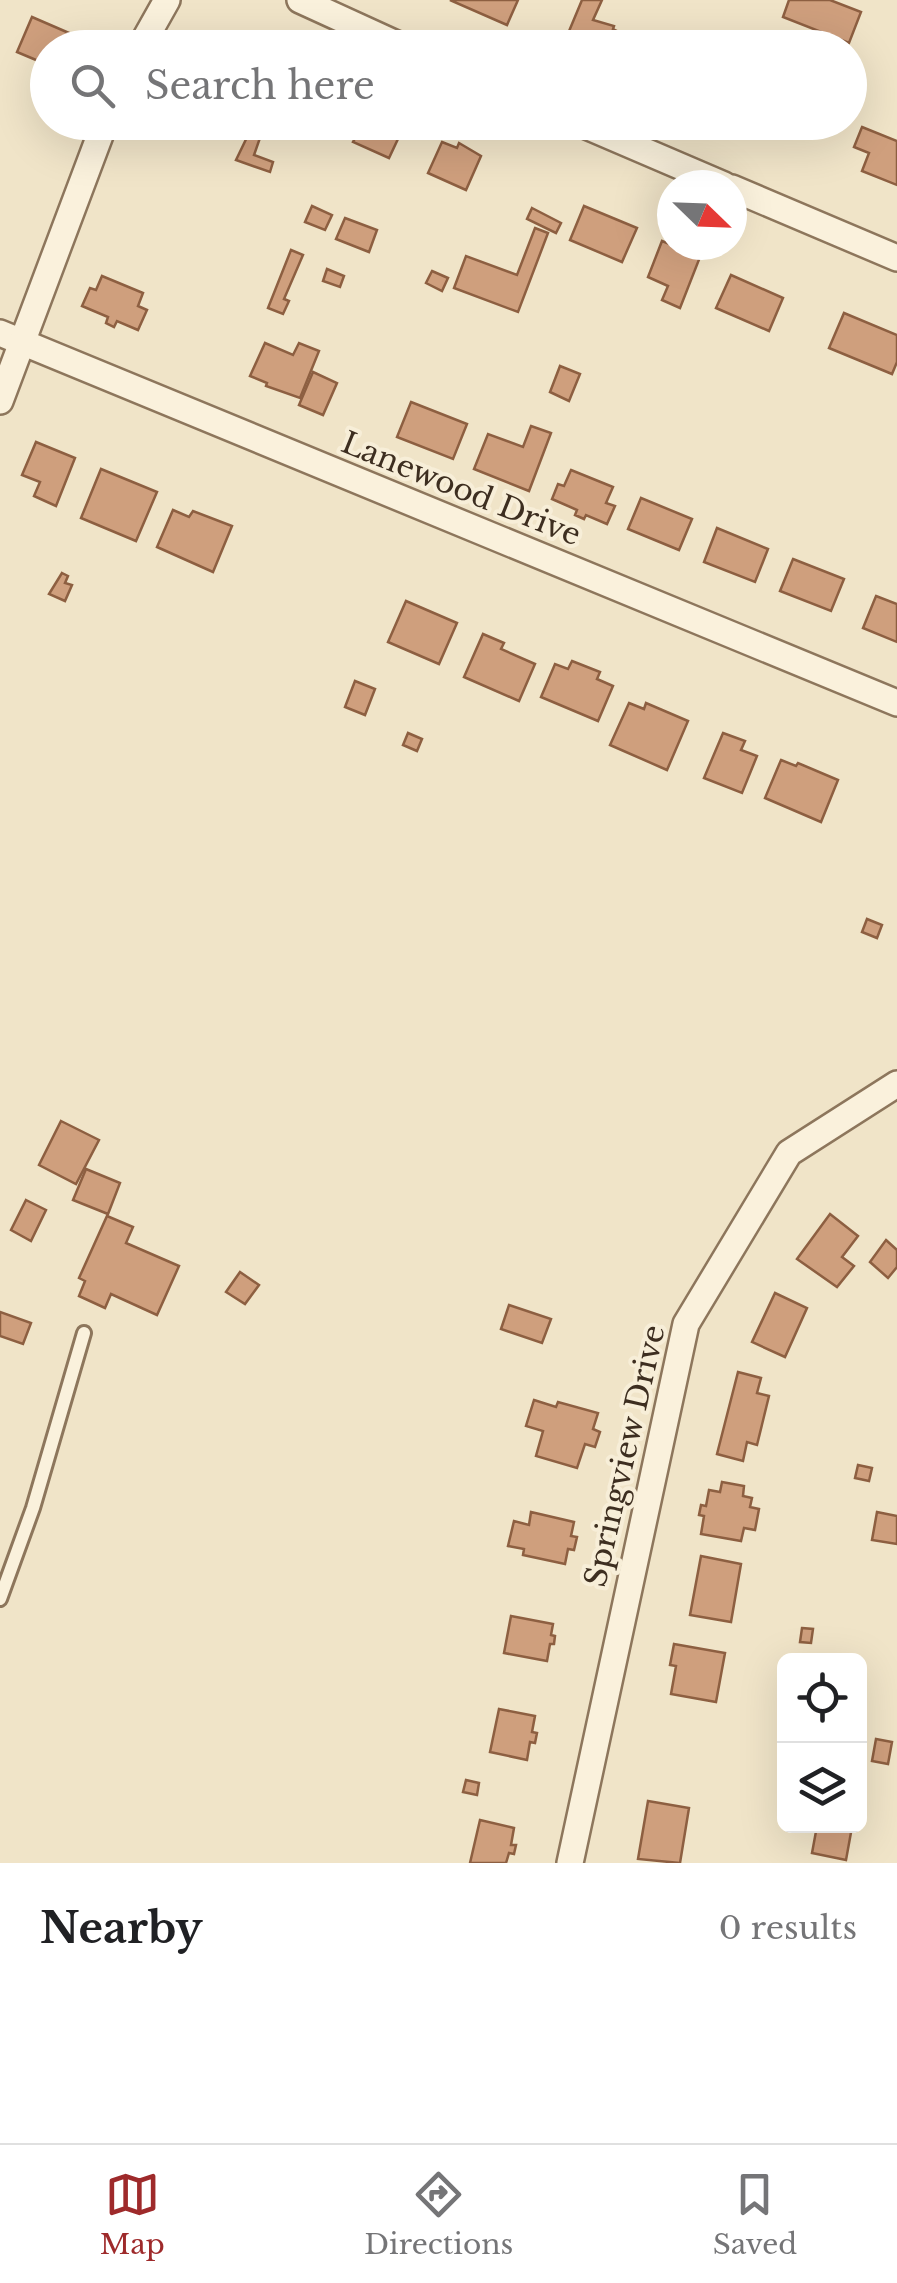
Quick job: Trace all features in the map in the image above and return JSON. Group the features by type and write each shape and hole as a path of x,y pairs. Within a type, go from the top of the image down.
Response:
{"street":[{"path":"150,30 167,0"},
{"path":"300,0 366,30"},
{"path":"0,401 11,338 97,140"},
{"path":"619,140 689,170"},
{"path":"747,194 897,258"},
{"name":"Lanewood Drive","path":"11,338 897,703"},
{"name":"Springview Drive","path":"570,1863 686,1324 789,1153 897,1084"}],"lane":[{"path":"0,1599 33,1508 84,1333"}],"building":[{"path":"450,0 518,0 507,25"},
{"path":"582,0 602,0 593,20 614,26 615,30 570,30"},
{"path":"789,0 830,0 861,12 854,30 816,30 783,17"},
{"path":"32,17 62,30 30,30 30,57 17,52"},
{"path":"867,129 897,141 897,185 862,171 869,153 854,147 857,140 867,140"},
{"path":"246,140 259,140 254,155 273,162 270,172 236,160"},
{"path":"354,140 397,140 389,158"},
{"path":"442,142 457,148 459,143 481,156 466,190 428,173"},
{"path":"312,206 332,215 325,230 305,222"},
{"path":"584,206 637,228 622,262 570,240"},
{"path":"532,208 561,223 556,233 527,219"},
{"path":"345,218 377,230 369,252 336,239"},
{"path":"535,228 548,233 518,312 454,288 466,256 517,275"},
{"path":"291,250 303,255 284,299 289,301 283,314 268,308"},
{"path":"657,254 657,260 699,260 680,308 662,300 668,286 648,277"},
{"path":"327,269 344,276 340,287 323,281"},
{"path":"432,271 448,278 442,291 426,283"},
{"path":"731,275 783,298 769,331 716,308"},
{"path":"102,276 143,293 138,306 147,310 138,330 117,321 114,327 106,323 108,317 82,306 90,288 96,290"},
{"path":"844,313 897,335 897,362 892,374 829,348"},
{"path":"265,343 293,355 299,343 319,351 300,398 250,376"},
{"path":"560,366 580,374 569,401 550,392"},
{"path":"313,372 337,383 323,415 299,405"},
{"path":"411,402 467,424 453,459 397,437"},
{"path":"531,426 551,433 529,491 474,469 488,434 523,447"},
{"path":"36,442 75,458 56,506 34,496 40,482 22,475"},
{"path":"101,469 157,492 136,541 81,518"},
{"path":"571,470 613,487 606,503 615,506 607,524 575,515 577,510 552,499 558,484 564,486"},
{"path":"641,498 692,519 679,550 628,529"},
{"path":"173,510 189,517 193,511 232,526 213,572 157,547"},
{"path":"717,528 768,549 755,582 704,562"},
{"path":"793,559 844,579 831,611 780,591"},
{"path":"62,573 68,576 65,583 72,585 65,601 49,594"},
{"path":"876,596 897,604 897,642 863,628"},
{"path":"406,601 457,623 439,664 388,642"},
{"path":"483,634 504,643 501,649 535,664 519,701 464,677"},
{"path":"572,661 600,672 597,679 613,686 598,721 541,697 555,664 568,669"},
{"path":"355,681 375,689 365,715 345,707"},
{"path":"629,703 644,709 646,703 688,721 667,770 610,745"},
{"path":"408,733 422,739 417,751 403,745"},
{"path":"723,733 745,741 741,750 757,756 742,793 704,778"},
{"path":"781,760 838,780 821,822 765,798"},
{"path":"867,919 882,925 877,938 862,932"},
{"path":"61,1121 99,1140 76,1184 39,1165"},
{"path":"86,1169 120,1183 108,1214 73,1200"},
{"path":"26,1200 46,1210 31,1241 11,1230"},
{"path":"830,1214 858,1236 842,1257 854,1266 837,1287 797,1259"},
{"path":"107,1216 133,1227 126,1243 179,1266 157,1315 111,1294 105,1308 79,1296 85,1281 79,1278"},
{"path":"886,1240 897,1250 897,1267 888,1278 870,1262"},
{"path":"240,1272 259,1285 245,1304 226,1292"},
{"path":"775,1293 807,1308 785,1357 752,1342"},
{"path":"509,1305 551,1319 542,1343 501,1329"},
{"path":"0,1312 31,1323 23,1344 0,1336"},
{"path":"738,1372 761,1378 757,1393 769,1396 757,1445 747,1442 743,1461 717,1454"},
{"path":"534,1400 598,1413 593,1429 600,1432 595,1447 585,1444 577,1468 536,1456 543,1431 526,1426"},
{"path":"858,1465 872,1468 869,1481 855,1478"},
{"path":"722,1482 744,1486 743,1496 752,1498 750,1507 759,1509 755,1530 744,1528 741,1541 701,1534 701,1505 706,1506 709,1490 720,1492"},
{"path":"531,1512 574,1522 571,1536 577,1537 574,1550 568,1549 565,1564 523,1555 524,1549 508,1546 514,1521 529,1525"},
{"path":"877,1512 897,1516 897,1544 872,1540"},
{"path":"701,1556 741,1564 731,1622 690,1615"},
{"path":"511,1616 553,1624 554,1644 550,1644 547,1661 504,1653"},
{"path":"802,1628 813,1629 811,1643 800,1642"},
{"path":"674,1644 725,1653 716,1702 671,1694 676,1666 670,1665"},
{"path":"499,1709 535,1716 532,1732 537,1733 535,1743 530,1742 527,1760 490,1752"},
{"path":"876,1739 892,1742 888,1764 872,1761"},
{"path":"466,1780 479,1783 477,1795 463,1792"},
{"path":"648,1801 689,1808 680,1863 638,1859"},
{"path":"480,1820 514,1828 514,1854 509,1853 506,1863 470,1863"},
{"path":"816,1833 851,1833 846,1860 812,1853"}]}
